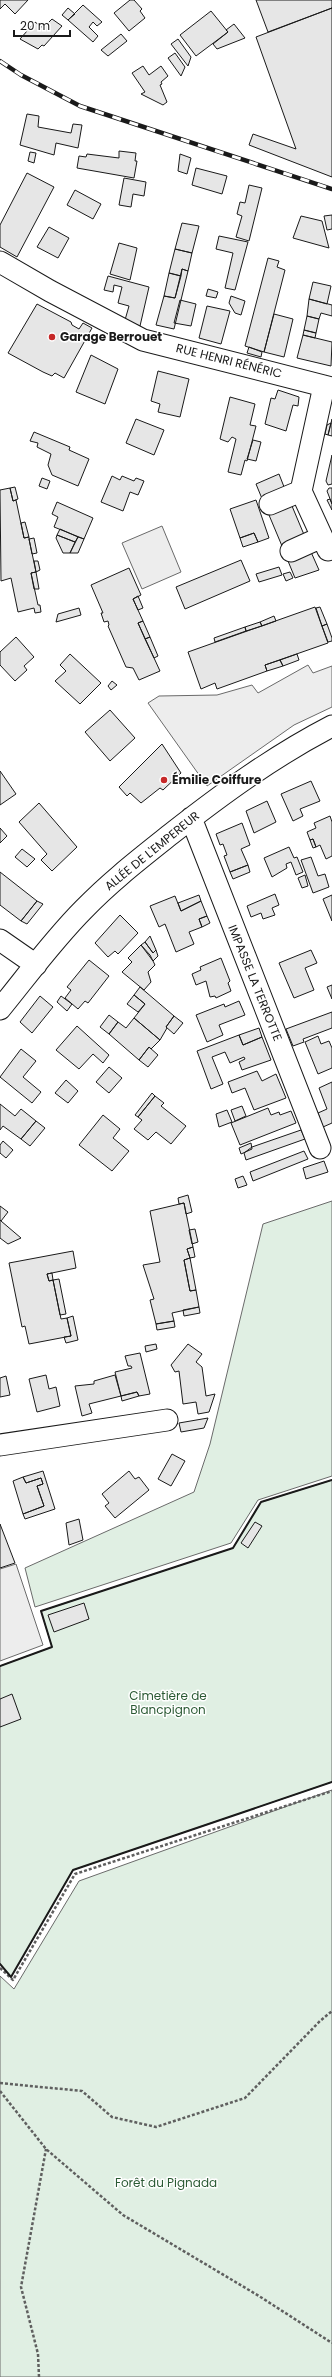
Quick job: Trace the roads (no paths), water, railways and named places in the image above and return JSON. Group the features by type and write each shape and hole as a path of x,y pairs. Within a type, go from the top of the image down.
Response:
{"street":[{"name":"RUE HENRI RÉNÉRIC","path":"0,262 50,291 143,340 328,387"},
{"path":"291,551 325,544 301,491 328,387"},
{"path":"270,504 301,491"},
{"name":"ALLÉE DE L'EMPEREUR","path":"0,1009 83,909 120,874 191,818 266,764 332,726"},
{"name":"IMPASSE LA TERROTTE","path":"191,818 320,1148"},
{"path":"0,940 36,965"},
{"path":"0,1445 167,1420"}],"railway":[{"path":"0,61 21,75 80,106 332,189"}],"place":[{"name":"Garage Berrouet","path":"52,337"},
{"name":"Émilie Coiffure","path":"164,780"}],"park label":[{"name":"Cimetière de Blancpignon","path":"168,1703"},
{"name":"Forêt du Pignada","path":"166,2183"}]}
